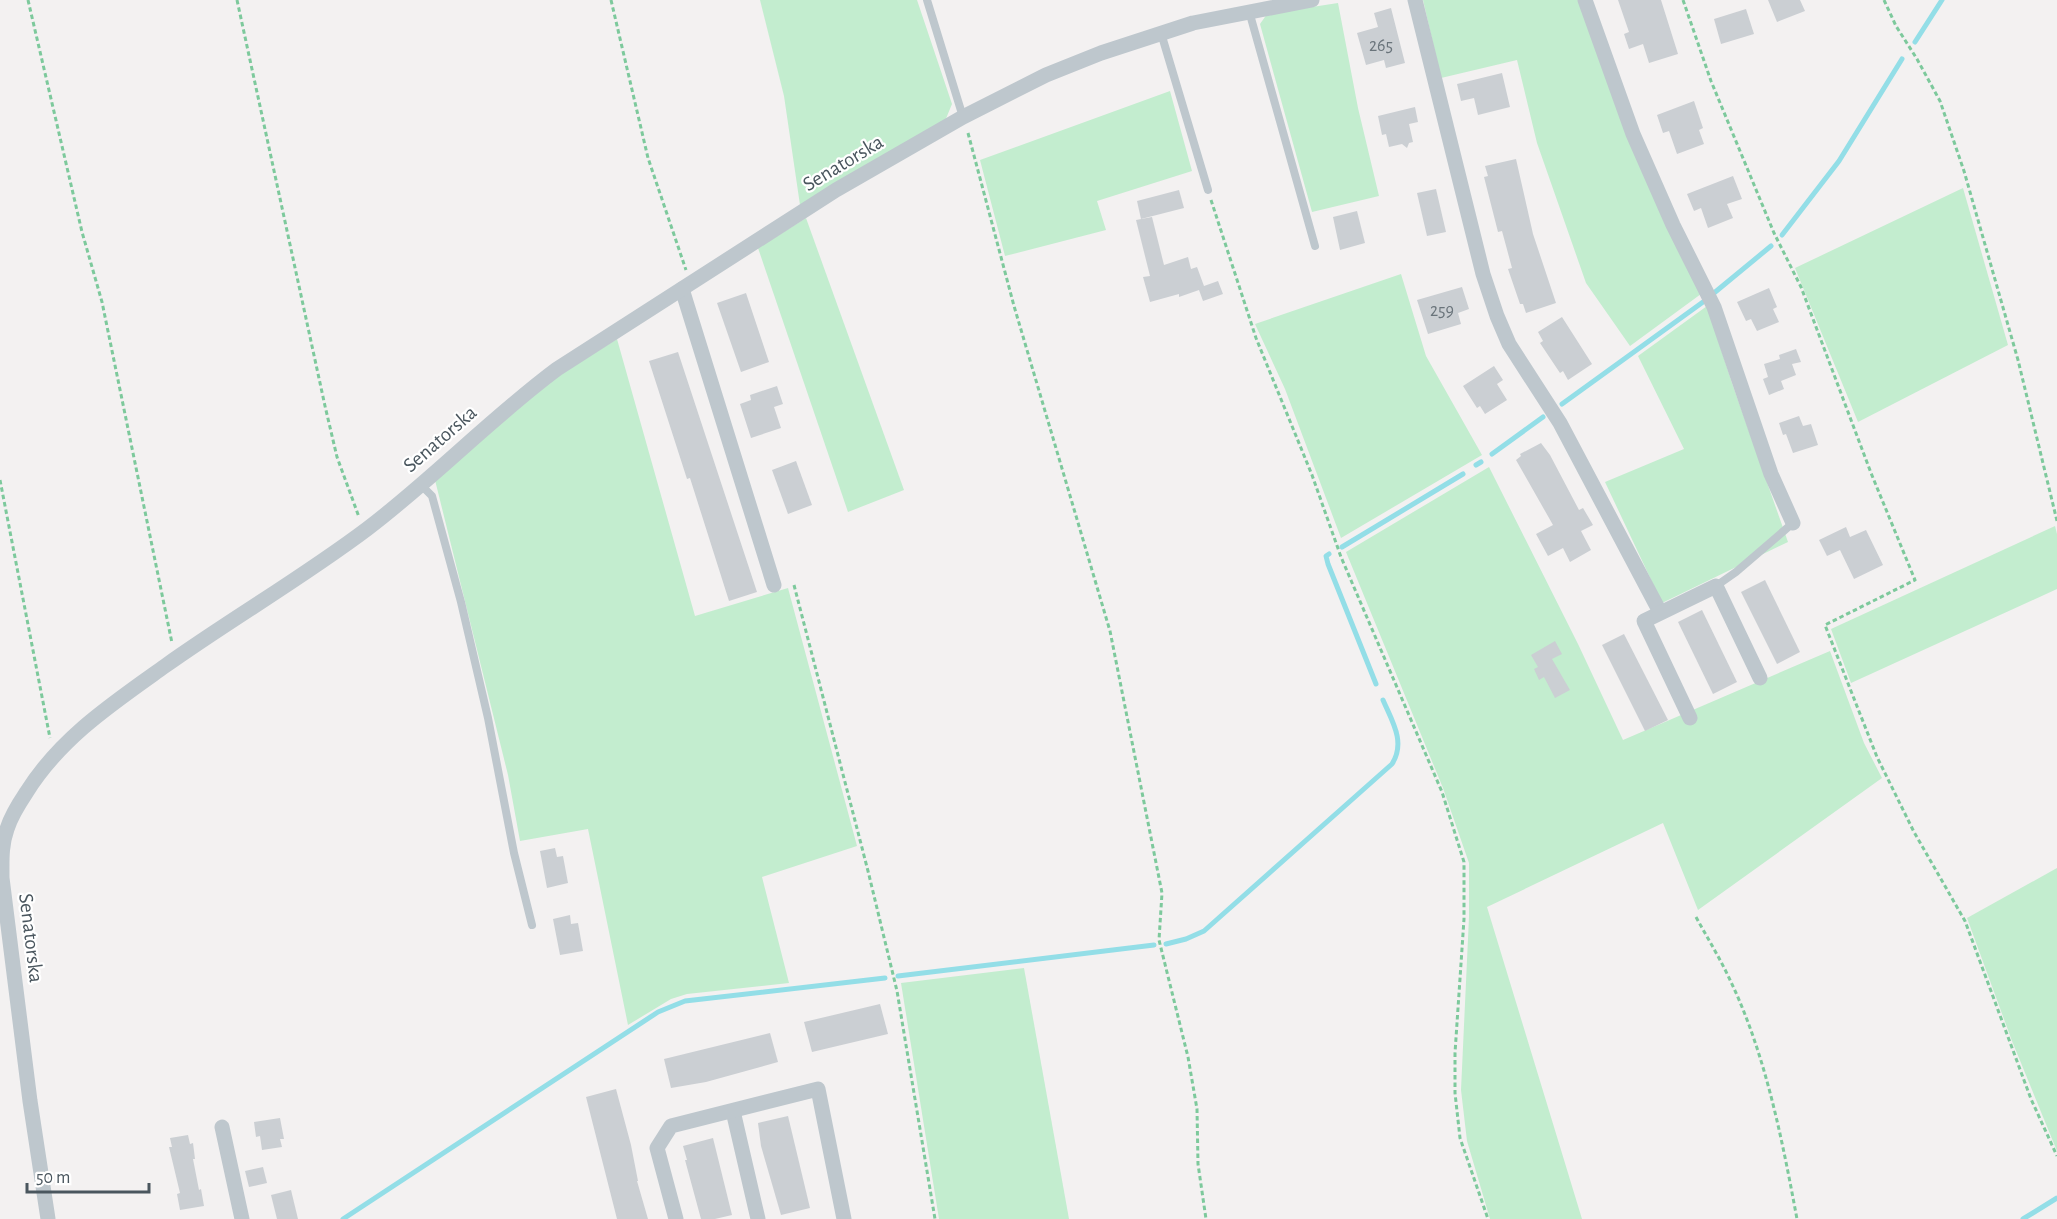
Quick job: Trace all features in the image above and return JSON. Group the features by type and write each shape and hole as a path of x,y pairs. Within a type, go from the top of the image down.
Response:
{"street":[{"name":"Senatorska","path":"48,1219 30,1101 2,878 1,850 16,808 53,754 96,715 213,632 272,595 368,528 528,390 557,369 836,190 963,117 1046,75 1160,32 1216,18 1312,0"},
{"path":"1415,0 1483,274 1497,316 1509,344 1560,423 1660,612"},
{"path":"1585,0 1633,134 1673,225 1714,307 1771,474 1793,523"},
{"path":"686,286 774,585"},
{"path":"1690,718 1644,621 1716,586 1760,678"},
{"path":"676,1219 657,1148 671,1126 818,1089 844,1219"},
{"path":"733,1111 758,1219"},
{"path":"222,1127 242,1219"}],"lane":[{"path":"927,0 963,117"},
{"path":"1250,11 1315,246"},
{"path":"1160,32 1208,190"},
{"path":"420,484 432,496 461,602 488,718 514,853 532,925"},
{"path":"1716,586 1736,572 1793,523"}],"path":[{"path":"28,0 82,232 102,302 175,659"},
{"path":"237,0 337,457 357,515 368,528"},
{"path":"611,0 648,158 686,286"},
{"path":"1683,0 1711,81 1774,233 1801,287 1871,473 1915,580 1825,626 1877,757 1914,832 1965,921 2031,1099 2057,1156"},
{"path":"1884,0 1896,26 1940,101 1964,171 2018,360 2057,521"},
{"path":"963,117 1014,306 1110,631 1162,893 1159,940 1188,1057 1197,1109 1198,1164 1206,1219"},
{"path":"1208,190 1256,338 1312,475 1341,557 1442,792 1464,862 1464,919 1455,1053 1455,1094 1460,1138 1488,1219"},
{"path":"0,480 53,754"},
{"path":"794,585 897,991 935,1219"},
{"path":"1696,917 1731,982 1752,1034 1783,1143 1797,1219"}],"green space":[{"path":"760,0 917,0 952,104 945,121 800,205 784,96"},
{"path":"1423,0 1581,0 1701,294 1630,346 1586,283 1537,143 1517,60 1441,78"},
{"path":"1338,3 1358,108 1379,196 1312,212 1260,24 1267,14"},
{"path":"1170,91 1192,171 1097,201 1106,230 1005,256 980,160"},
{"path":"1963,188 2008,345 1858,422 1795,268"},
{"path":"806,218 904,490 848,512 758,248"},
{"path":"1401,274 1426,356 1482,455 1341,538 1285,389 1255,324"},
{"path":"1707,306 1788,542 1662,603 1605,482 1684,449 1638,356"},
{"path":"617,339 695,616 788,588 857,846 762,877 789,983 687,994 671,999 628,1025 588,829 520,841 508,775 435,480 550,381"},
{"path":"1489,467 1578,644 1623,740 1830,651 1864,743 1882,778 1698,910 1663,823 1487,907 1582,1219 1490,1219 1467,1141 1461,1090 1469,917 1469,863 1443,788 1346,552"},
{"path":"2055,526 2057,589 1851,683 1831,629"},
{"path":"2057,868 2057,1151 2012,1041 1967,918"},
{"path":"1024,968 1069,1219 939,1219 901,983"}],"building":[{"path":"1618,0 1661,0 1678,54 1649,63 1643,44 1629,49 1624,34 1629,32"},
{"path":"1768,0 1800,0 1805,11 1777,22"},
{"path":"1391,8 1405,63 1386,68 1384,60 1366,65 1357,33 1378,27 1374,13"},
{"path":"1746,9 1754,34 1721,44 1714,19"},
{"path":"1502,73 1510,107 1478,115 1474,98 1461,101 1457,84"},
{"path":"1694,101 1703,128 1699,130 1704,144 1677,154 1669,131 1663,133 1657,115"},
{"path":"1415,107 1418,122 1409,124 1413,142 1409,143 1407,148 1402,144 1389,147 1386,134 1382,135 1378,116"},
{"path":"1516,159 1533,234 1556,303 1526,313 1523,304 1520,304 1508,269 1512,268 1502,231 1498,232 1484,177 1488,176 1485,166"},
{"path":"1733,176 1742,199 1727,204 1733,218 1708,228 1701,208 1694,211 1687,194"},
{"path":"1436,189 1446,232 1427,236 1417,193"},
{"path":"1179,190 1184,208 1141,219 1137,201"},
{"path":"1357,211 1365,243 1340,250 1333,217"},
{"path":"1152,217 1164,265 1188,257 1191,269 1197,267 1204,286 1218,281 1223,294 1203,301 1199,290 1179,297 1179,294 1150,302 1143,277 1150,276 1136,220"},
{"path":"1462,287 1469,309 1458,313 1461,324 1428,334 1417,300"},
{"path":"1769,288 1777,307 1773,309 1779,322 1757,331 1751,319 1746,321 1737,302"},
{"path":"746,293 769,362 741,372 717,303"},
{"path":"1562,317 1592,364 1568,380 1563,371 1560,373 1540,343 1543,341 1538,332"},
{"path":"1796,349 1801,362 1792,364 1796,375 1781,381 1784,389 1769,395 1763,379 1768,377 1764,364 1780,359 1779,355"},
{"path":"678,352 757,592 729,601 690,478 687,479 649,361"},
{"path":"1494,366 1503,380 1497,384 1507,400 1485,414 1480,406 1477,408 1463,386"},
{"path":"777,386 783,404 774,407 781,428 751,438 740,404 751,400 750,395"},
{"path":"1799,416 1803,426 1811,424 1818,445 1793,453 1779,423"},
{"path":"1541,443 1550,455 1579,510 1583,508 1593,525 1581,531 1591,550 1570,562 1563,548 1548,556 1536,534 1553,525 1516,460 1521,456 1520,454"},
{"path":"796,461 812,505 788,514 772,470"},
{"path":"1846,527 1850,537 1866,530 1883,565 1854,579 1840,550 1827,556 1819,540"},
{"path":"1765,580 1800,652 1777,664 1741,592"},
{"path":"1702,610 1737,682 1713,694 1678,622"},
{"path":"1624,634 1668,720 1645,731 1602,645"},
{"path":"1555,641 1562,654 1552,659 1570,690 1555,698 1544,677 1539,680 1534,669 1538,667 1531,655"},
{"path":"555,848 557,857 563,856 568,883 547,888 540,851"},
{"path":"570,915 571,924 578,923 583,951 560,955 553,919"},
{"path":"880,1004 888,1034 812,1052 804,1022"},
{"path":"770,1033 778,1062 706,1082 671,1088 664,1059"},
{"path":"616,1089 648,1219 617,1219 586,1097"},
{"path":"788,1116 810,1208 781,1215 761,1146 758,1123"},
{"path":"280,1118 284,1139 280,1139 282,1147 262,1150 260,1136 256,1137 254,1122"},
{"path":"188,1135 190,1144 193,1143 195,1159 193,1159 204,1206 180,1210 177,1194 180,1193 169,1147 172,1147 170,1138"},
{"path":"713,1138 732,1215 701,1219 683,1146"},
{"path":"263,1167 267,1183 249,1187 245,1171"},
{"path":"291,1190 298,1219 277,1219 271,1195"}],"waterway":[{"path":"1915,42 1942,0"},
{"path":"1782,235 1839,161 1902,59"},
{"path":"1714,293 1771,246"},
{"path":"1562,404 1703,302"},
{"path":"1492,454 1543,417"},
{"path":"1476,465 1481,462"},
{"path":"1342,547 1463,474"},
{"path":"1329,554 1326,556 1328,564 1376,684"},
{"path":"1166,944 1204,931 1392,764 1396,756 1398,740 1383,700"},
{"path":"898,976 1154,945"},
{"path":"343,1219 658,1012 685,1001 885,978"},
{"path":"2023,1219 2057,1198"}]}
